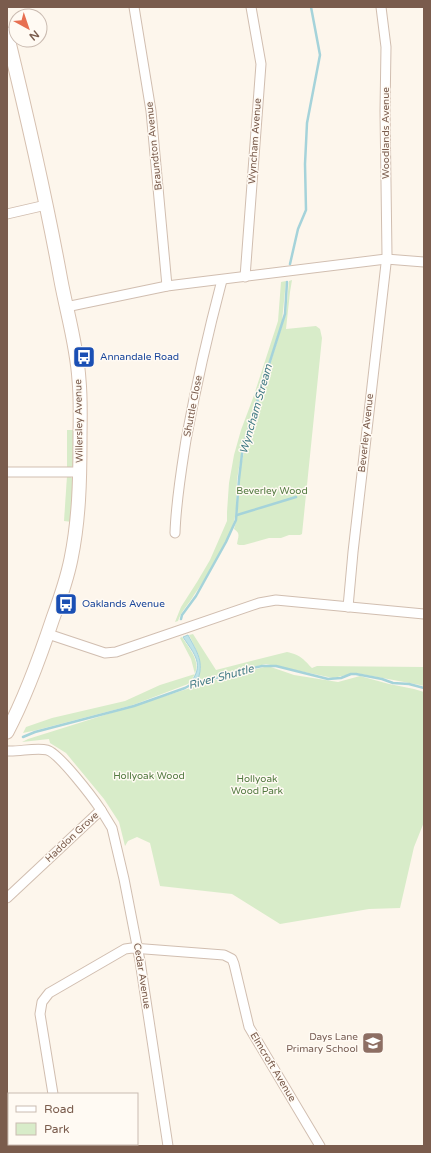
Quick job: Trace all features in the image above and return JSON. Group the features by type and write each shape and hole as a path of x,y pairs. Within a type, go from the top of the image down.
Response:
{"street":[{"name":"Braundton Avenue","path":"134,7 151,111 167,286"},
{"name":"Wyncham Avenue","path":"245,277 261,64 251,7"},
{"name":"Woodlands Avenue","path":"381,7 386,47 386,259"},
{"name":"Willersley Avenue","path":"7,34 25,106 76,357 79,380 80,472 75,532 71,560 66,578 48,634 8,730"},
{"path":"7,214 46,205"},
{"path":"66,307 167,286 386,259 424,262"},
{"name":"Beverley Avenue","path":"348,607 386,259"},
{"name":"Shuttle Close","path":"175,533 177,494 192,405 211,319 222,280"},
{"path":"7,472 80,472"},
{"path":"48,634 105,653 116,652 259,603 272,600 298,601 424,614"},
{"name":"Haddon Grove","path":"7,751 44,749 53,752 74,775 101,810 7,898"},
{"name":"Cedar Avenue","path":"101,810 109,822 114,836 138,949 168,1146"},
{"path":"53,1093 40,1014 45,998 53,990 125,950 132,948 138,949"},
{"name":"Elmcroft Avenue","path":"138,949 224,956 232,959 249,1027 320,1146"}],"green space":[{"name":"Beverley Wood","path":"292,280 286,329 316,326 320,329 322,338 302,534 289,535 281,538 269,538 239,545 237,544 238,534 234,529 238,512 242,460 248,435 286,314 289,281"},
{"path":"286,281 282,321 245,438 237,480 236,512 233,525 209,572 179,617 178,621 175,622 181,607 210,560 227,521 229,483 234,455 278,321 281,282"},
{"path":"67,430 75,430 75,462 73,466 67,469"},
{"path":"67,476 73,479 72,522 64,521"},
{"name":"Hollyoak Wood Park","path":"193,634 216,670 287,652 301,658 312,668 317,666 424,667 424,686 356,673 333,678 266,664 203,679 205,683 268,666 294,675 338,682 360,676 424,692 424,822 414,847 400,908 369,909 280,924 232,894 160,886 150,843 137,837 128,841 125,846 119,822 104,799 66,753 50,743 49,739 22,742 200,685 198,681 200,674 199,657 189,635"},
{"path":"182,637 196,660 195,673 191,659 180,638"},
{"path":"195,674 188,684 133,705 23,733 26,727 52,718 125,701 160,685"}],"water":[{"path":"188,635 199,657 200,663 197,682 189,684 197,671 197,665 194,654 183,637"}],"waterway":[{"name":"Wyncham Stream","path":"290,264 298,229 306,210 305,164 307,123 320,55 311,7"},
{"name":"Wyncham Stream","path":"181,619 182,615 196,596 226,542 236,520 242,454 285,314 287,282"},
{"path":"237,515 296,497"},
{"name":"River Shuttle","path":"23,737 35,732 134,706 185,688 194,683 199,683 262,666 276,666 328,679 341,678 351,674 356,674 382,679 393,683 409,684 424,688"}],"place":[{"name":"Annandale Road","path":"84,357"},
{"name":"Oaklands Avenue","path":"66,604"},
{"name":"Days Lane Primary School","path":"373,1043"}],"park label":[{"name":"Hollyoak Wood","path":"149,776"}]}
